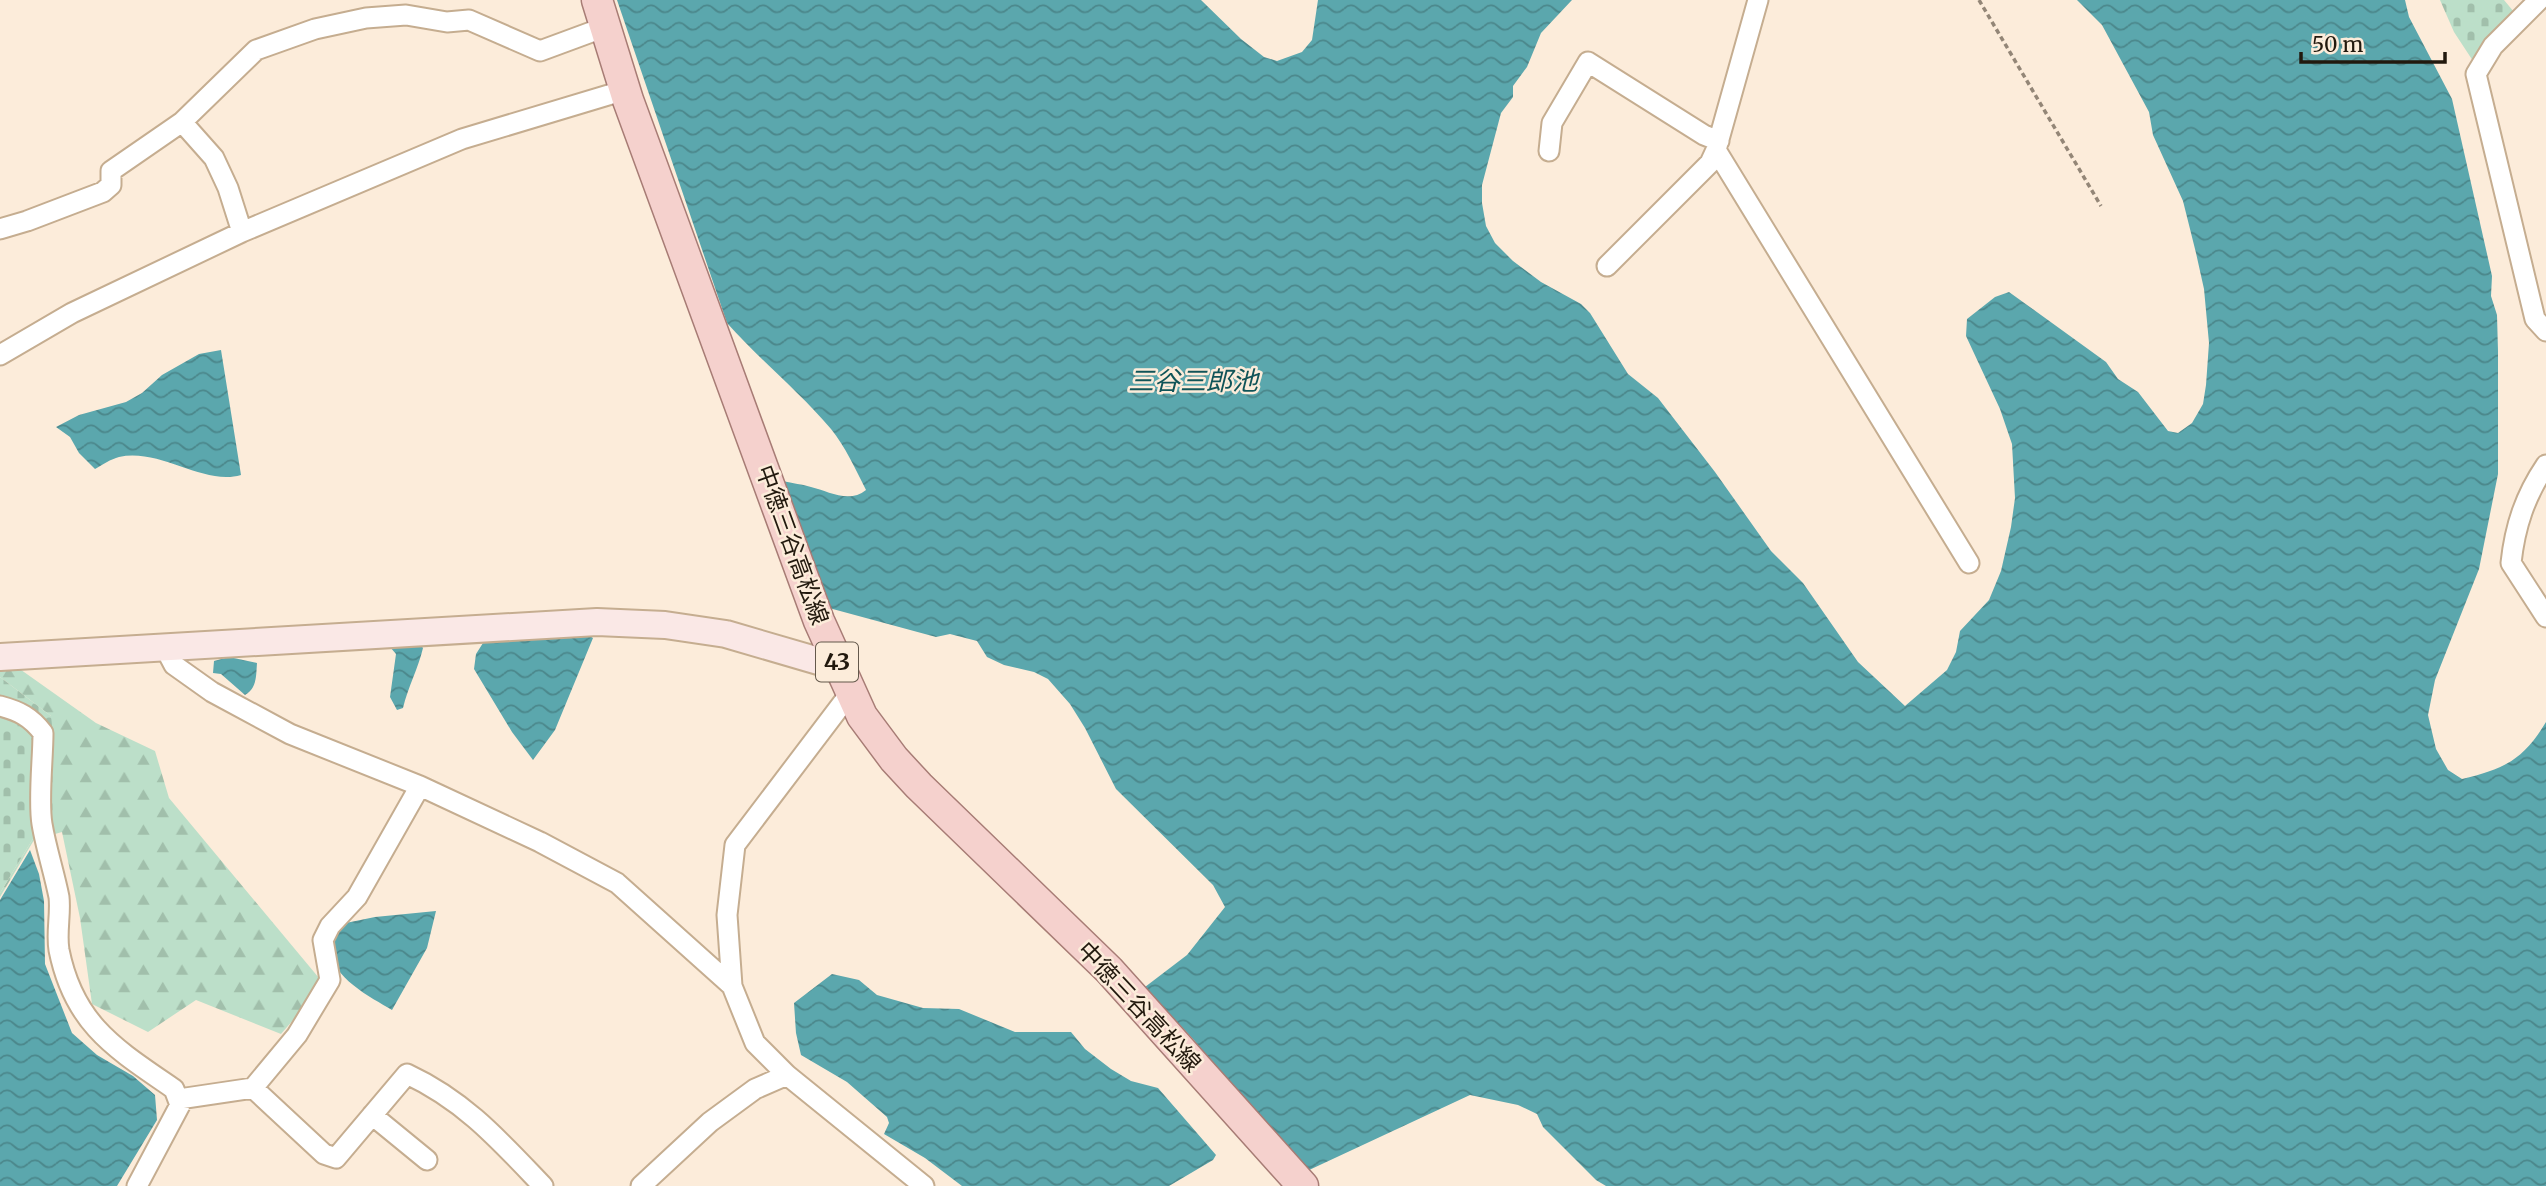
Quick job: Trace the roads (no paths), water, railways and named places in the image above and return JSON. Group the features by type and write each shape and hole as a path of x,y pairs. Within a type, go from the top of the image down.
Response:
{"main road":[{"name":"中徳三谷高松線","path":"601,13 625,89 819,621 862,716 894,759 1109,970 1303,1186"}],"street":[{"path":"1607,266 1710,163 1718,145 1758,0"},
{"path":"2539,0 2493,46 2476,74 2535,319 2546,331"},
{"path":"0,229 103,192 111,185 111,171 181,122 256,50 315,29 366,18 406,15 446,22 469,20 540,51 601,13"},
{"path":"1549,151 1552,123 1588,62 1718,145 1969,563"},
{"path":"0,355 72,313 242,232 462,139 625,89"},
{"path":"181,122 214,158 228,188 242,232"},
{"path":"2546,465 2530,489 2518,519 2511,563 2546,617"},
{"path":"0,657 597,622 664,625 726,634 845,680 735,845 727,915 732,986 755,1043 787,1075 924,1186"},
{"path":"165,648 174,665 212,692 290,734 420,786 551,848 617,883 732,986"},
{"path":"0,706 23,713 36,723 43,733 42,823 60,904 59,947 67,979 81,1008 97,1030 114,1048 174,1089 179,1099 180,1105 137,1186"},
{"path":"179,1099 253,1088 296,1035 330,980 323,940 330,926 357,897 420,786"},
{"path":"253,1088 324,1154 336,1158 407,1074 436,1088 482,1123 543,1186"},
{"path":"641,1186 710,1122 755,1089 787,1075"},
{"path":"372,1115 427,1160"}],"water":[{"name":"三谷三郎池","path":"617,0 1201,0 1241,39 1264,57 1277,61 1302,52 1312,40 1318,0 1572,0 1541,33 1527,67 1513,86 1513,97 1501,113 1482,185 1486,226 1495,243 1513,261 1541,282 1581,304 1590,313 1628,374 1658,398 1771,551 1803,583 1858,662 1905,706 1947,670 1956,652 1960,631 1989,600 2001,571 2011,527 2015,498 2012,444 2000,409 1966,336 1967,319 1995,297 2009,292 2106,362 2118,379 2138,392 2168,431 2178,433 2192,423 2203,404 2209,343 2204,289 2183,201 2153,135 2149,112 2102,25 2077,0 2405,0 2409,17 2452,99 2492,276 2491,296 2497,315 2498,474 2479,569 2435,680 2428,715 2436,749 2448,770 2462,779 2501,767 2511,761 2529,746 2546,722 2546,1186 1606,1186 1596,1180 1543,1127 1537,1114 1518,1105 1470,1095 1307,1171 1214,1069 1192,1037 1144,993 1145,987 1187,955 1225,907 1213,885 1116,789 1070,704 1048,679 987,657 977,641 950,634 936,637 829,608 782,481 846,496 866,490 846,450 831,429 727,323"},
{"path":"221,350 241,475 212,476 135,456 119,457 95,469 79,453 70,437 56,427 79,415 126,402 142,393 162,375 199,354"},
{"path":"578,629 593,638 555,730 533,760 512,732 474,669 476,654 483,643 491,638"},
{"path":"418,642 423,648 421,656 403,708 397,710 390,697 396,654 390,647"},
{"path":"229,657 257,663 254,685 245,695 221,674 213,673 214,661"},
{"path":"30,850 39,874 44,901 45,964 72,1033 97,1055 133,1076 155,1095 157,1120 117,1186 0,1186 0,900"},
{"path":"436,911 427,948 392,1010 351,984 335,966 331,944 341,924 375,917"},
{"path":"832,974 859,980 877,995 923,1008 959,1009 1015,1032 1071,1032 1085,1049 1111,1069 1131,1081 1158,1088 1216,1155 1213,1160 1169,1186 962,1186 925,1158 884,1134 889,1123 887,1117 847,1082 801,1055 794,1003"}]}
